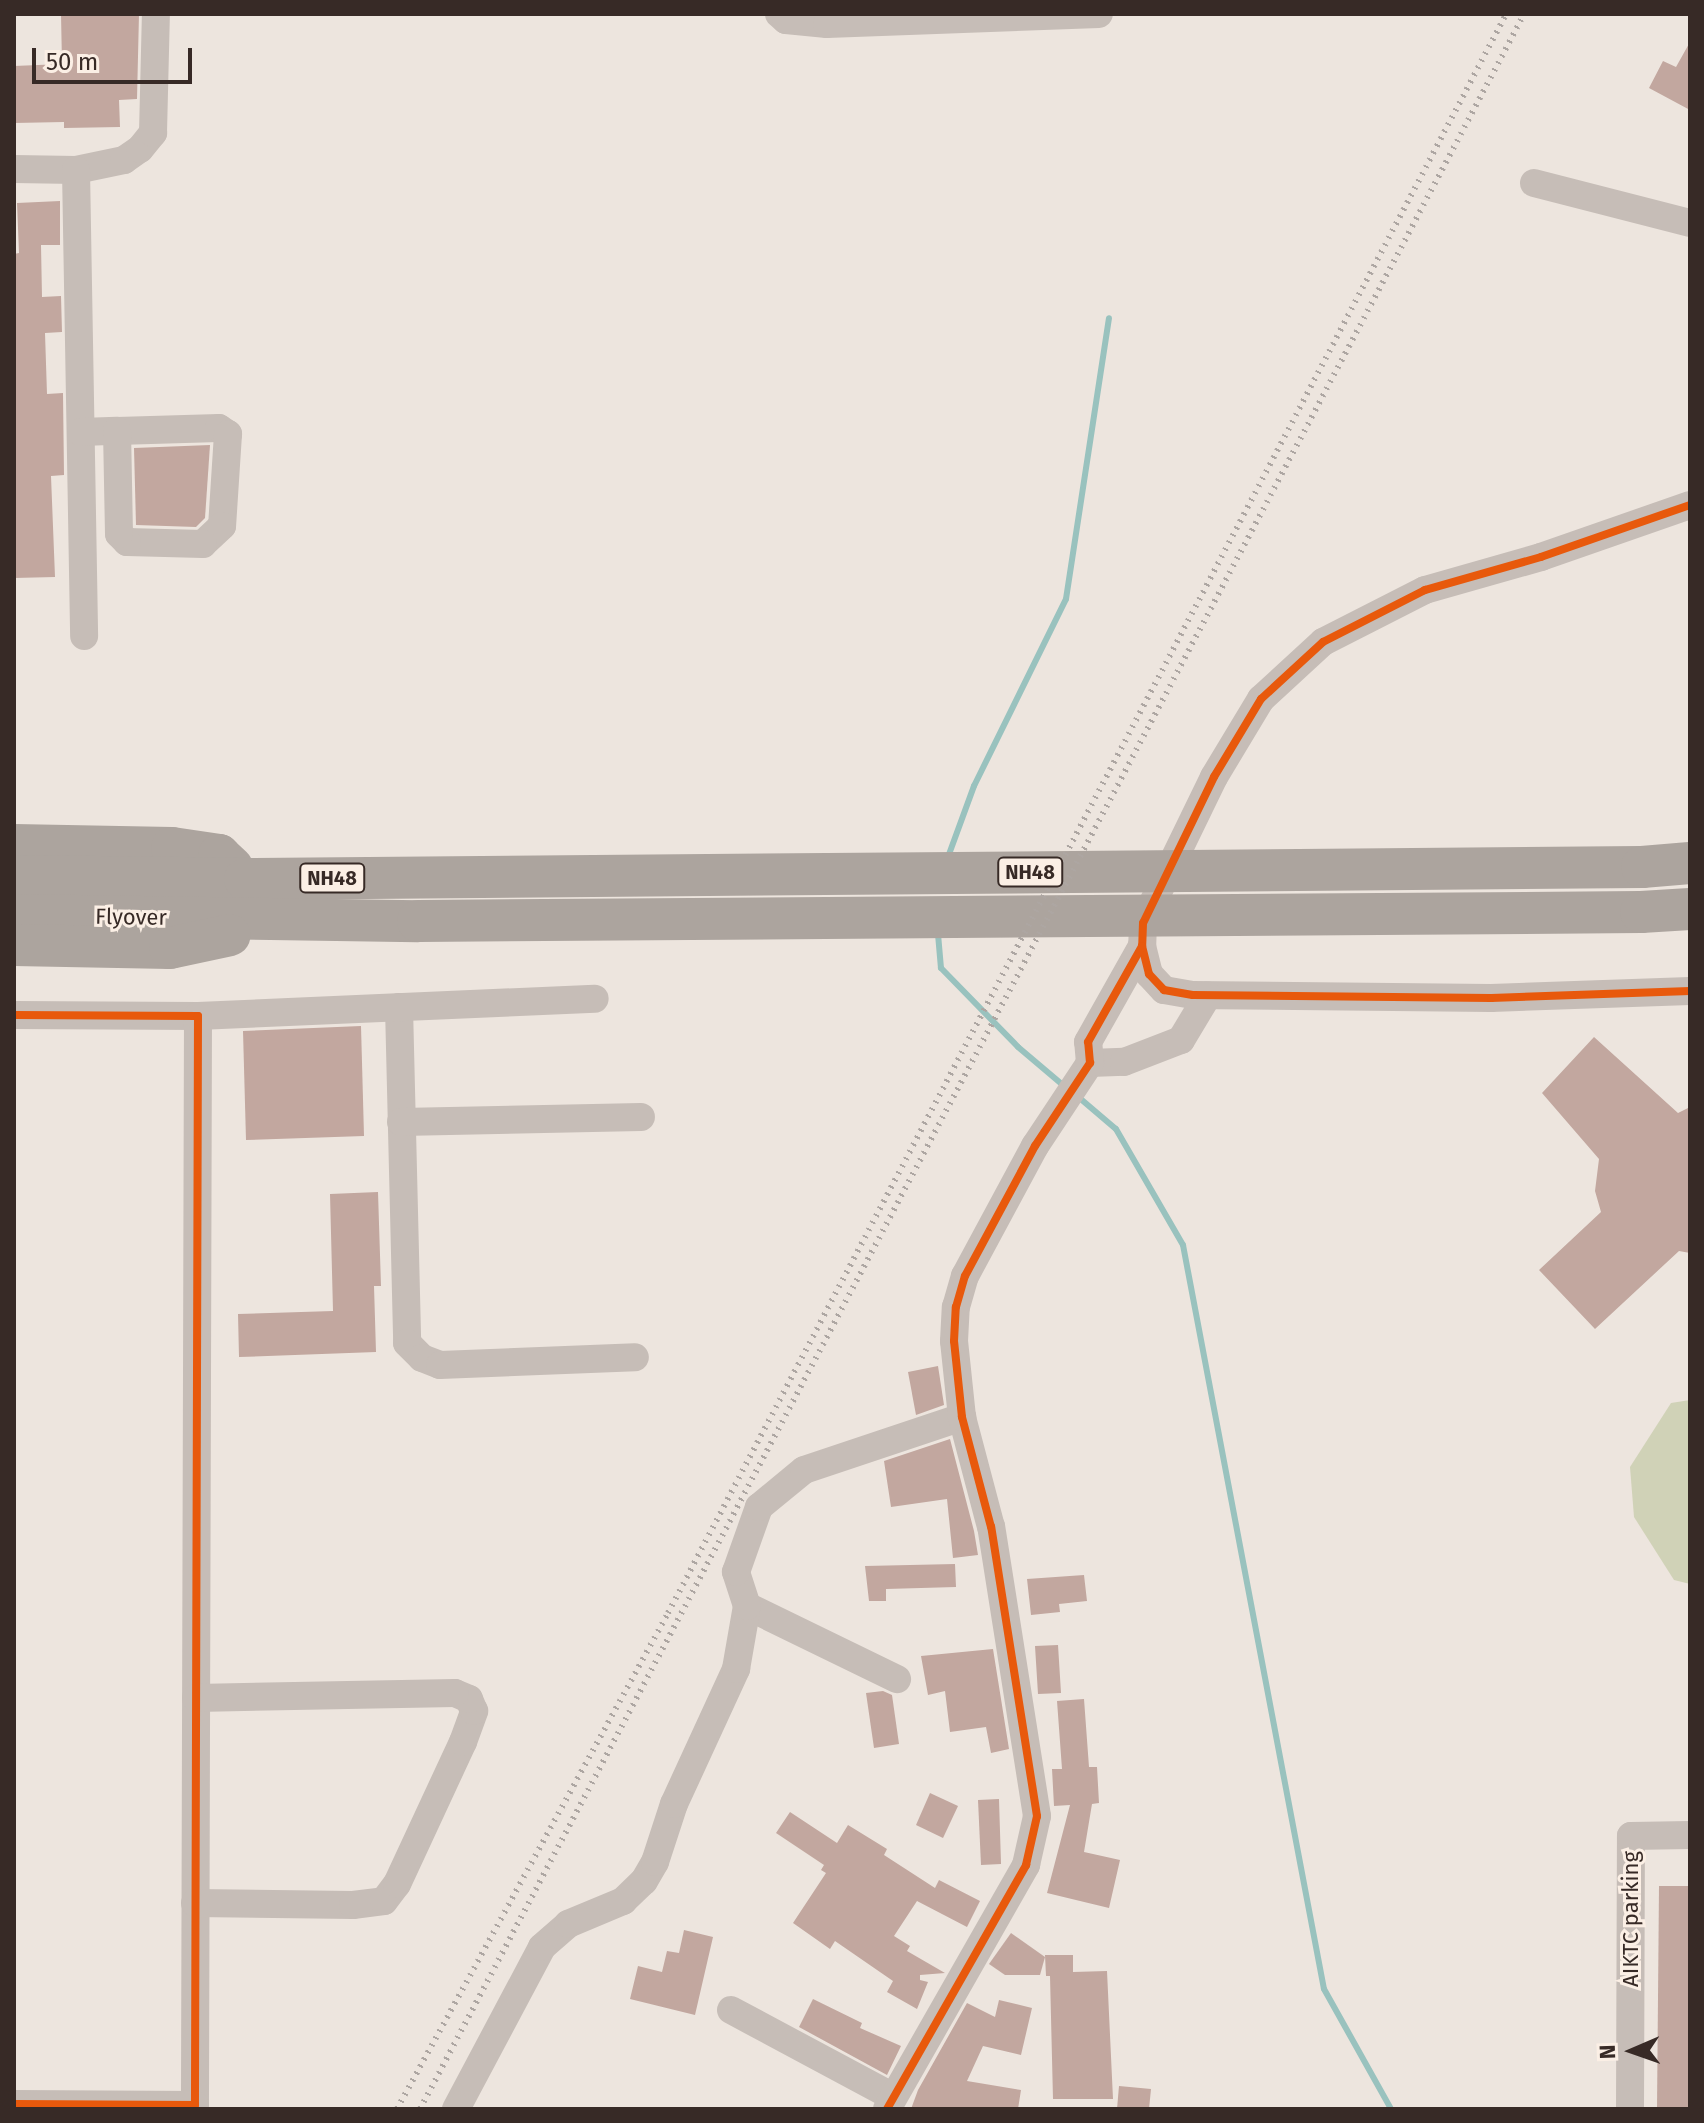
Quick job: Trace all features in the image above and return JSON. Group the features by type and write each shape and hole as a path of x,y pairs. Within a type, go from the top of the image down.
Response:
{"highway":[{"path":"14,845 172,848 219,855 247,898 227,938 170,948 14,945"},
{"name":"NH48","path":"247,898 418,877 1642,867 1690,863"},
{"name":"Flyover","path":"14,876 171,898"},
{"name":"Flyover","path":"14,915 171,898 247,898"},
{"name":"NH48","path":"247,898 418,921 1641,912 1690,909"}],"street":[{"path":"14,169 76,170 124,160 153,133 156,14"},
{"path":"779,14 786,20 827,24 1099,14"},
{"path":"76,170 84,636"},
{"path":"1534,183 1690,223"},
{"path":"81,432 219,428 228,434 222,526 203,544 127,542 119,534 117,431"},
{"path":"1690,505 1541,557 1425,590 1323,642 1261,699 1214,777 1143,923 1142,946 1149,974 1164,990 1208,995 1491,998 1690,991"},
{"path":"731,2010 890,2103 1026,1865 1037,1816 991,1527 962,1417 954,1341 956,1307 965,1276 1035,1146 1087,1066 1088,1042 1142,946"},
{"path":"1087,1066 1124,1062 1181,1040 1208,995"},
{"path":"14,1015 198,1016 595,999"},
{"path":"399,1007 407,1343 422,1358 440,1365 635,1357"},
{"path":"14,2104 196,2107 198,1016"},
{"path":"401,1122 641,1117"},
{"path":"457,2109 542,1947 568,1924 623,1901 650,1872 700,1742 736,1669 747,1606 736,1572 759,1507 804,1470 962,1417"},
{"path":"747,1606 897,1679"},
{"path":"195,1903 353,1905 384,1901 404,1870 474,1711 469,1699 455,1693 196,1698"},
{"name":"AIKTC parking","path":"1630,2109 1631,1836 1690,1835"}],"green space":[{"path":"1690,1400 1690,1584 1674,1580 1634,1517 1630,1467 1671,1403"}],"building":[{"path":"61,14 139,14 137,99 119,100 120,127 64,128 64,122 14,123 14,66 62,64"},
{"path":"1690,42 1690,110 1649,88 1663,61 1676,67"},
{"path":"60,201 60,245 41,245 42,297 61,296 62,332 45,333 47,394 63,393 64,475 51,476 55,577 14,578 14,254 19,253 17,203"},
{"path":"210,445 205,518 196,527 136,525 134,448"},
{"path":"361,1026 364,1136 246,1140 243,1031"},
{"path":"1594,1037 1678,1113 1690,1107 1690,1253 1679,1251 1595,1329 1539,1270 1601,1212 1595,1191 1599,1159 1542,1093"},
{"path":"378,1192 381,1286 374,1286 376,1352 239,1357 238,1314 333,1311 330,1194"},
{"path":"938,1366 944,1405 916,1415 908,1372"},
{"path":"950,1439 978,1555 953,1558 947,1499 891,1507 884,1461"},
{"path":"955,1564 956,1587 886,1589 886,1601 869,1601 865,1566"},
{"path":"1084,1575 1087,1601 1059,1604 1060,1612 1031,1615 1027,1579"},
{"path":"1058,1645 1061,1693 1038,1694 1035,1646"},
{"path":"993,1649 1009,1749 991,1753 986,1727 950,1732 945,1691 928,1695 921,1656"},
{"path":"883,1691 892,1695 899,1744 874,1748 866,1693"},
{"path":"1084,1699 1089,1767 1097,1767 1099,1803 1092,1804 1084,1852 1120,1860 1109,1908 1047,1893 1070,1805 1054,1806 1052,1769 1062,1769 1057,1701"},
{"path":"930,1793 958,1806 943,1838 916,1825"},
{"path":"999,1799 1001,1864 981,1865 978,1800"},
{"path":"790,1812 837,1843 848,1825 887,1849 884,1855 935,1888 939,1880 980,1901 967,1927 917,1901 894,1936 910,1946 907,1951 945,1973 920,1975 920,1980 928,1982 917,2009 887,1992 893,1981 835,1941 830,1949 793,1923 826,1873 821,1870 824,1865 776,1833"},
{"path":"1659,1886 1690,1886 1690,2109 1657,2109"},
{"path":"684,1930 713,1937 695,2015 630,1999 638,1966 662,1972 667,1951 679,1953"},
{"path":"1011,1933 1045,1957 1040,1975 1005,1975 989,1964"},
{"path":"1045,1955 1073,1955 1073,1972 1107,1971 1113,2099 1053,2099 1050,1976 1046,1976"},
{"path":"813,1999 862,2023 860,2028 901,2046 887,2075 799,2027"},
{"path":"999,2000 1032,2008 1021,2055 983,2046 967,2081 1021,2090 1018,2109 911,2109 918,2090 967,2003 995,2017"},
{"path":"1119,2086 1151,2089 1149,2109 1117,2109"}],"waterway":[{"path":"948,857 974,786 1066,599 1109,318"},
{"path":"938,934 941,968 1018,1047 1064,1086"},
{"path":"1076,1095 1116,1129 1183,1245 1324,1989 1391,2109"}],"railway":[{"path":"397,2109 668,1613 1506,14"},
{"path":"420,2109 1524,14"}],"cycle path":[{"path":"1690,505 1541,557 1425,590 1323,642 1261,699 1214,777 1143,923 1142,946 1149,974 1164,990 1193,995 1491,998 1690,991"},
{"path":"887,2109 1026,1865 1037,1816 991,1527 962,1417 954,1341 956,1307 965,1276 1035,1146 1090,1063 1088,1042 1142,946"},
{"path":"14,1015 198,1016 195,2105 14,2104"}]}
